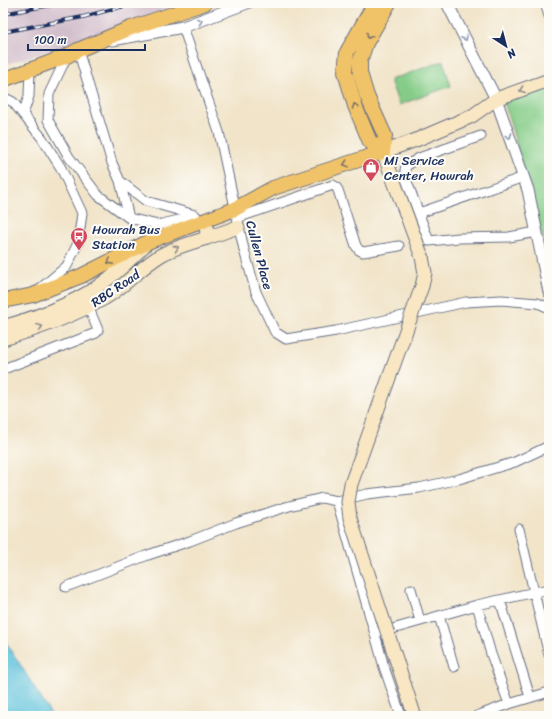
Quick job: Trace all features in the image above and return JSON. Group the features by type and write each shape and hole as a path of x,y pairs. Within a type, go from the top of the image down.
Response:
{"main road":[{"path":"3,80 132,28 205,3"},
{"path":"375,3 347,52 345,72 354,106 370,142 383,152"},
{"path":"389,3 366,43 360,62 360,73 367,96 385,136 383,152 422,257 425,273 422,286 351,484 348,502 350,518 414,715"},
{"path":"3,301 33,294 81,276 150,241 201,218 237,218 273,188 416,140 472,116 496,100 549,80"},
{"path":"201,218 207,238"},
{"name":"RBC Road","path":"3,339 37,329 88,306 120,288 160,256 172,250 207,238 237,218"},
{"name":"RBC Road","path":"3,327 24,321 71,302 85,294 108,280 150,241"}],"street":[{"path":"94,43 183,28 247,3"},
{"path":"448,3 496,100 524,177 537,232 545,256 549,292"},
{"path":"545,3 549,16"},
{"name":"Cullen Place","path":"183,28 219,132 237,218 256,292 275,332 286,339 343,329 466,302 501,300 538,303 549,308"},
{"path":"72,53 120,181 129,218"},
{"path":"72,53 49,94 48,120 69,157 98,195 129,218 158,225 201,218"},
{"path":"23,114 29,96 30,69"},
{"path":"3,97 13,102 42,138 61,168 82,213 78,243 67,266 33,294"},
{"path":"481,136 419,158 406,166 406,179 429,241 458,238 509,237 537,232"},
{"path":"419,213 524,177"},
{"path":"120,181 146,201 201,218"},
{"path":"237,218 333,185 338,190 346,218 356,246 359,250 363,252 399,246"},
{"path":"3,368 96,333 98,330 88,306"},
{"path":"66,587 236,523 289,506 322,498 338,501 366,494 419,488 459,479 515,462 549,446"},
{"path":"338,501 384,667 401,716"},
{"path":"520,529 549,655"},
{"path":"411,589 420,621"},
{"path":"375,634 477,605 549,589"},
{"path":"500,600 530,697"},
{"path":"477,605 491,654 509,704"},
{"path":"439,616 454,667"},
{"path":"478,716 509,704 549,692"}],"shaded area":[{"path":"3,3 184,3 56,49 3,65"}],"green space":[{"path":"443,61 451,86 399,105 390,80"},
{"path":"549,86 549,247 546,248 504,101"}],"water":[{"path":"3,637 52,716 3,716"}],"railway":[{"path":"3,14 61,3"},
{"path":"3,32 83,17 135,3"}],"place":[{"name":"Mi Service Center, Howrah","path":"371,182"},
{"name":"Howrah Bus Station","path":"79,251"}]}
